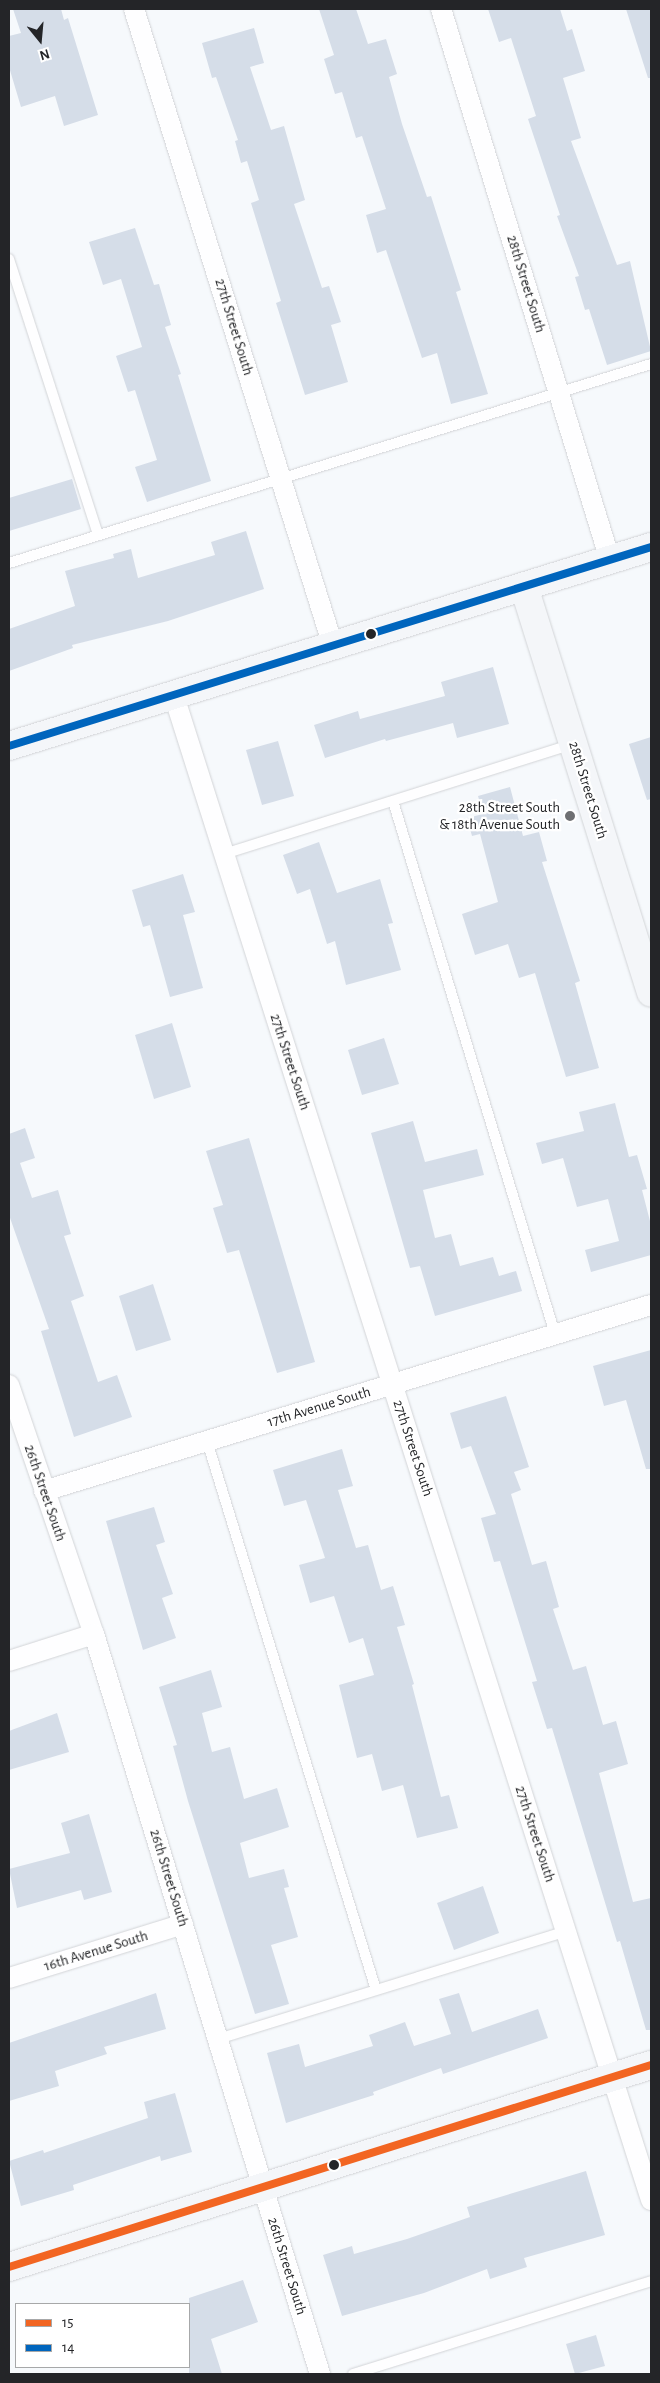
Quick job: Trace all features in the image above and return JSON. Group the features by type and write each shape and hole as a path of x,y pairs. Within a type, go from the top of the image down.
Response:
{"street":[{"name":"27th Street South","path":"134,9 333,646"},
{"name":"28th Street South","path":"441,9 610,560"},
{"path":"9,746 651,548"},
{"name":"28th Street South","path":"524,588 651,993"},
{"name":"27th Street South","path":"174,696 651,2200"},
{"name":"17th Avenue South","path":"44,1491 651,1305"},
{"name":"26th Street South","path":"9,1385 94,1634 320,2374"},
{"path":"9,1661 94,1634"},
{"name":"16th Avenue South","path":"9,1978 183,1924"},
{"path":"9,2267 651,2065"}],"lane":[{"path":"9,260 98,535"},
{"path":"9,563 651,364"},
{"path":"224,854 573,744"},
{"path":"393,801 555,1334"},
{"path":"206,1441 376,1990"},
{"path":"218,2039 566,1932"},
{"path":"353,2374 651,2281"}],"building":[{"path":"13,9 61,9 64,20 68,18 98,115 64,126 55,96 21,107 9,67 9,36 21,33"},
{"path":"319,9 356,9 368,44 386,39 397,74 389,77 402,124 427,197 431,196 461,290 456,292 488,394 451,404 437,353 422,358 386,250 377,253 366,215 386,209 362,136 356,138 342,92 335,94 324,59 334,55"},
{"path":"488,9 560,9 567,31 572,29 585,71 563,78 581,138 571,141 617,265 630,261 651,351 607,365 589,309 585,310 575,277 579,276 557,216 560,215 528,119 536,116 511,38 499,42"},
{"path":"626,9 651,9 651,78 648,78"},
{"path":"254,28 264,63 250,67 271,130 284,126 305,200 294,204 322,288 329,286 341,322 331,325 348,382 305,395 276,303 281,301 251,203 259,200 247,161 241,163 235,141 238,140 216,77 212,78 202,43"},
{"path":"135,228 154,285 159,284 171,325 165,327 181,374 178,375 211,481 147,502 135,467 157,460 135,390 128,392 116,356 142,347 121,279 103,285 89,242"},
{"path":"72,479 81,509 9,531 9,498"},
{"path":"246,531 264,589 168,621 72,645 73,648 9,671 9,629 75,606 65,571 114,558 113,554 131,549 138,578 215,555 211,542"},
{"path":"493,667 509,724 457,738 453,723 386,741 385,739 325,758 314,725 358,711 360,719 445,696 441,682"},
{"path":"651,737 651,799 647,800 629,744"},
{"path":"278,741 294,796 262,805 246,750"},
{"path":"510,787 523,836 539,832 547,861 542,862 580,981 575,983 599,1068 566,1077 535,973 519,978 508,944 475,955 462,914 498,902 480,834 472,836 467,818 483,814 478,796"},
{"path":"319,842 337,893 380,879 393,923 388,924 401,970 346,985 335,941 327,944 310,889 297,894 283,855"},
{"path":"183,874 195,912 183,915 203,988 170,997 150,925 143,927 132,890"},
{"path":"172,1023 191,1087 154,1099 135,1035"},
{"path":"384,1038 399,1084 362,1095 348,1050"},
{"path":"615,1103 629,1157 637,1155 647,1189 642,1190 651,1225 651,1255 591,1272 585,1250 619,1241 608,1199 577,1207 563,1158 542,1164 536,1143 584,1131 579,1112"},
{"path":"413,1121 425,1162 477,1149 484,1175 423,1190 435,1238 451,1234 460,1266 493,1257 499,1276 516,1271 522,1291 435,1316 420,1266 410,1268 371,1133"},
{"path":"25,1128 35,1158 20,1163 32,1198 58,1190 71,1234 64,1236 84,1296 71,1301 98,1382 117,1375 132,1417 74,1437 41,1331 49,1329 9,1215 9,1134"},
{"path":"249,1138 315,1362 277,1373 239,1250 227,1253 213,1208 223,1205 206,1151"},
{"path":"153,1284 171,1340 136,1351 119,1296"},
{"path":"651,1350 651,1469 646,1469 626,1400 604,1406 593,1366"},
{"path":"506,1396 529,1467 514,1472 521,1490 511,1494 532,1565 546,1561 559,1607 553,1609 573,1670 586,1666 603,1725 616,1721 628,1764 599,1773 633,1902 651,1898 651,2030 646,2030 620,1941 617,1942 552,1728 547,1729 532,1682 537,1681 500,1561 494,1562 481,1518 496,1514 471,1446 461,1449 450,1413"},
{"path":"342,1449 353,1486 338,1490 356,1548 368,1545 381,1590 393,1586 405,1625 397,1627 414,1684 412,1685 441,1797 449,1795 458,1828 417,1838 403,1785 382,1791 372,1754 357,1758 339,1685 374,1675 363,1638 349,1643 334,1596 310,1603 299,1565 325,1558 306,1500 284,1506 273,1470"},
{"path":"154,1507 165,1542 156,1545 173,1594 162,1598 176,1638 143,1650 106,1521"},
{"path":"211,1670 222,1707 202,1713 212,1752 230,1747 244,1799 277,1788 289,1827 240,1843 249,1878 284,1869 289,1887 284,1888 298,1937 271,1945 289,2004 255,2014 188,1801 173,1746 177,1745 159,1687"},
{"path":"57,1713 69,1752 9,1770 9,1731"},
{"path":"89,1814 112,1892 84,1900 81,1890 17,1908 9,1869 70,1853 61,1823"},
{"path":"483,1886 499,1933 454,1950 437,1903"},
{"path":"156,1993 166,2029 104,2047 107,2054 55,2071 59,2086 9,2101 9,2043"},
{"path":"459,1993 472,2032 538,2009 548,2038 443,2074 441,2068 373,2092 374,2095 286,2123 267,2053 299,2044 305,2067 373,2046 369,2035 405,2022 414,2046 451,2034 439,1999"},
{"path":"175,2093 192,2152 161,2161 160,2156 73,2185 74,2190 21,2206 9,2161 43,2150 44,2153 148,2118 144,2102"},
{"path":"586,2171 605,2235 524,2258 527,2267 490,2279 487,2269 424,2293 342,2316 323,2255 352,2246 354,2254 407,2239 470,2217 467,2207"},
{"path":"243,2280 258,2322 211,2339 222,2374 189,2374 189,2298"},
{"path":"596,2335 605,2366 575,2374 566,2344"}],"transit line":[{"name":"14","path":"9,746 651,547"},
{"name":"15","path":"9,2267 651,2065"}],"place":[{"name":"28th Street South & 18th Avenue South","path":"570,816"}]}
